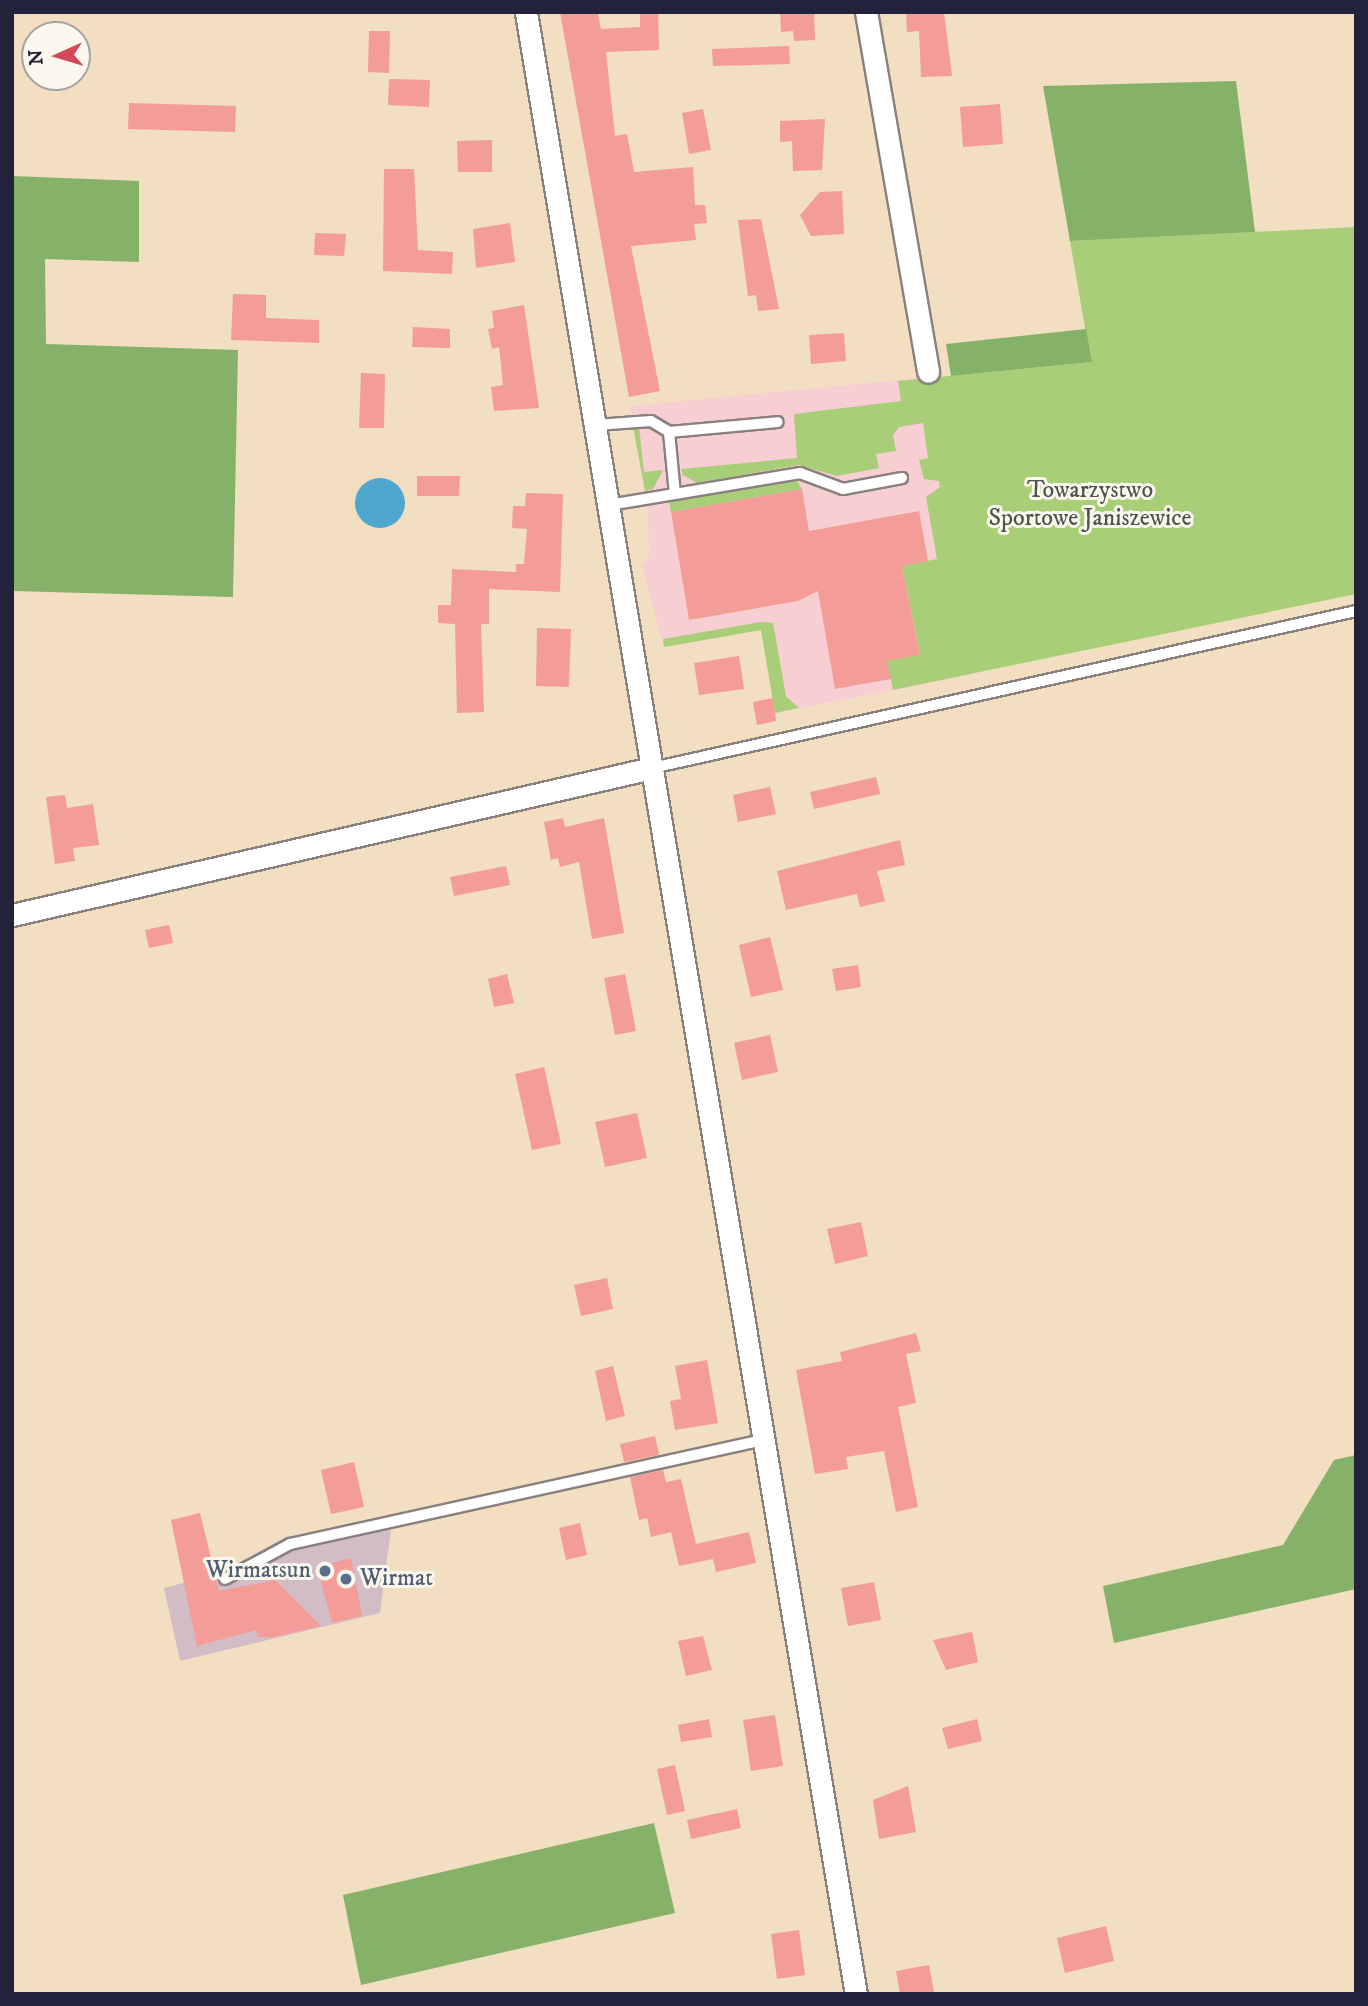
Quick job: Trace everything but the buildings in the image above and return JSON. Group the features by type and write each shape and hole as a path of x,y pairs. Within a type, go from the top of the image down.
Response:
{"street":[{"path":"526,12 856,1994"},
{"path":"866,12 928,372"},
{"path":"12,915 653,768"}],"lane":[{"path":"596,425 651,421 669,432 778,422"},
{"path":"669,432 675,494"},
{"path":"609,505 800,473 843,489 902,478"},
{"path":"653,768 1356,611"},
{"path":"225,1578 290,1544 764,1440"}],"shaded area":[{"path":"921,378 974,674 775,713 761,630 664,647 642,566 649,555 648,514 630,406"},
{"path":"393,1514 380,1613 180,1661 164,1588 221,1573 284,1538"}],"green space":[{"path":"1236,81 1255,232 1070,241 1043,86"},
{"path":"12,176 139,181 139,262 45,259 46,344 238,350 233,597 12,591"},
{"name":"Towarzystwo Sportowe Janiszewice","path":"1356,227 1356,594 893,690 887,661 920,654 902,566 937,559 926,497 940,487 939,481 924,479 919,460 928,458 923,423 899,427 893,435 896,451 876,454 879,468 837,476 799,465 697,483 683,475 681,469 797,458 794,414 901,401 898,381 1091,362 1070,241"},
{"path":"1086,329 1092,362 951,376 946,344"},
{"path":"633,426 639,426 644,472 663,470 653,489 645,491"},
{"path":"795,478 802,489 671,512 669,500"},
{"path":"761,622 773,623 786,696 799,708 775,713 761,630 664,647 663,639"},
{"path":"1356,1455 1356,1589 1114,1643 1103,1586 1283,1545 1334,1460"},
{"path":"654,1823 675,1913 361,1985 343,1895"}],"water":[{"path":"380,478 398,485 405,503 398,521 380,528 362,521 355,503 362,485"}],"place":[{"name":"Wirmatsun","path":"325,1571"},
{"name":"Wirmat","path":"346,1579"}]}
